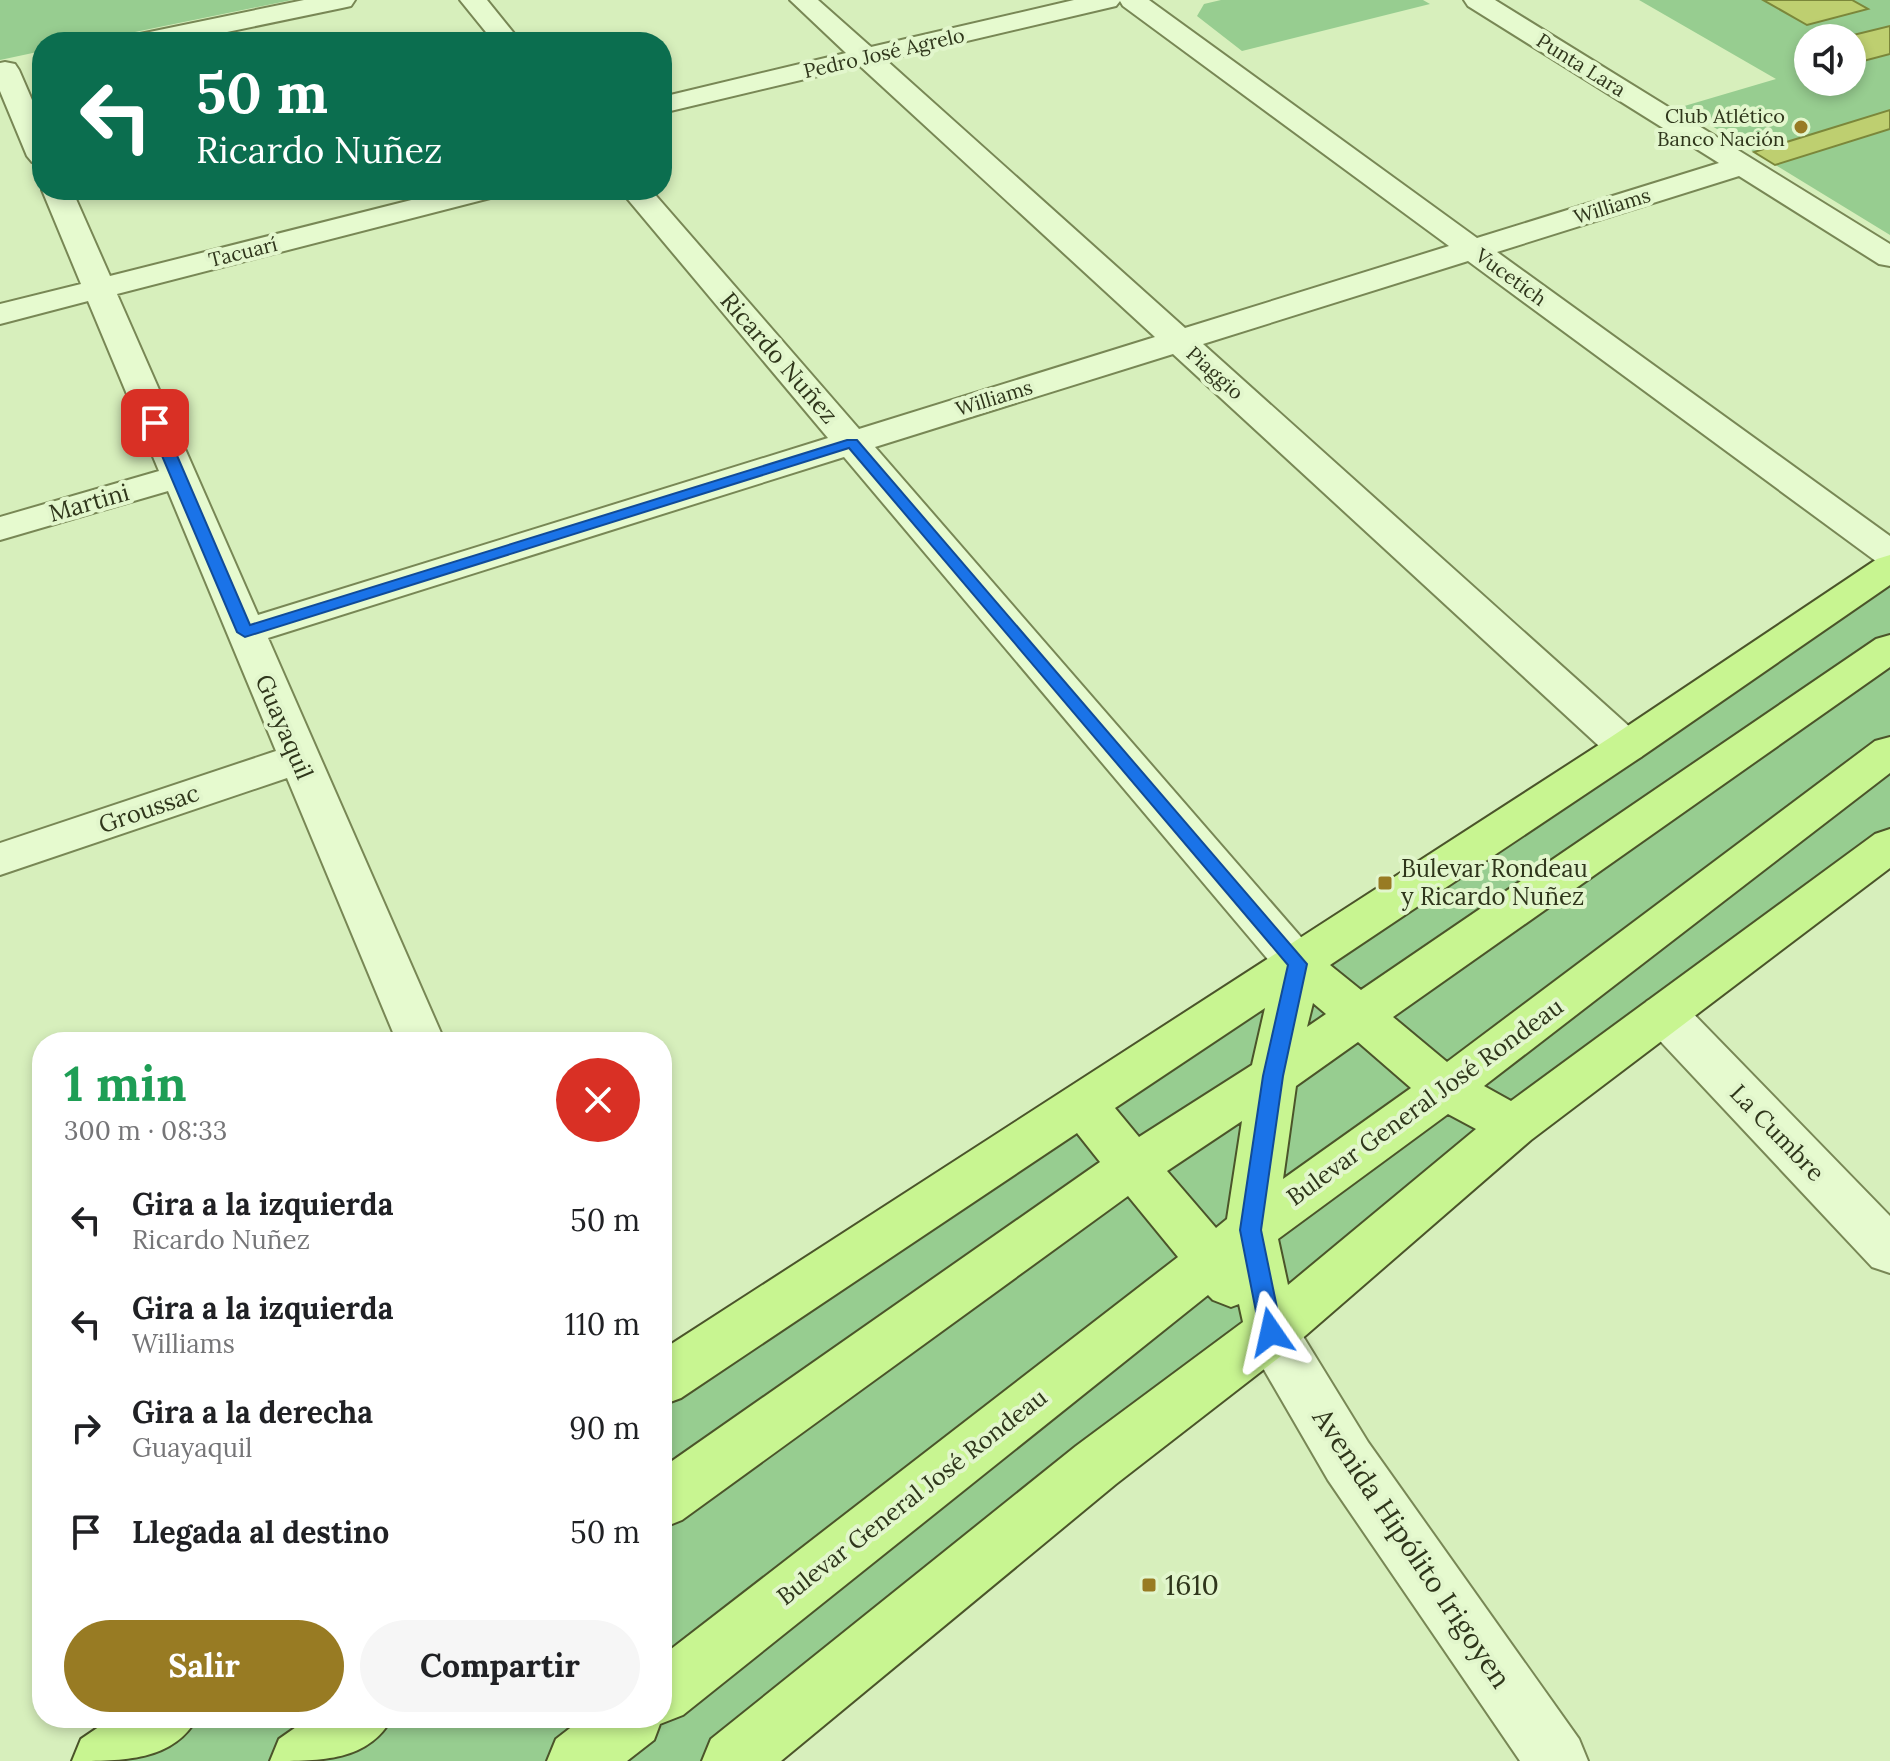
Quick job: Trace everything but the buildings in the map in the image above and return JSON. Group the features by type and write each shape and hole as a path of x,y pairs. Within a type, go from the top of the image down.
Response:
{"main road":[{"path":"672,1373 1626,747 1890,567"},
{"path":"1811,622 1890,593"},
{"path":"672,1494 1133,1165 1273,1076 1890,648"},
{"name":"Bulevar General José Rondeau","path":"672,1686 1231,1245 1446,1089 1890,751"},
{"path":"733,1761 1096,1465 1271,1332 1514,1126 1890,845"},
{"path":"1298,964 1446,1089 1514,1126"},
{"path":"1231,1245 1298,964"},
{"path":"1083,1105 1133,1165 1231,1245 1271,1332"},
{"path":"103,1761 151,1728"},
{"path":"301,1761 347,1728"},
{"path":"578,1761 619,1728"}],"street":[{"path":"188,32 342,0"},
{"path":"473,0 500,32"},
{"name":"Piaggio","path":"803,0 1626,747"},
{"name":"Pedro José Agrelo","path":"672,103 1107,0"},
{"name":"Vucetich","path":"1132,0 1890,554"},
{"name":"Punta Lara","path":"1477,0 1890,257"},
{"path":"12,69 32,127"},
{"name":"Williams","path":"245,632 1743,165"},
{"name":"Guayaquil","path":"61,200 297,759 417,1032"},
{"name":"Tacuarí","path":"0,314 447,200"},
{"name":"Ricardo Nuñez","path":"644,200 1298,964"},
{"name":"Martini","path":"0,529 178,477"},
{"name":"Groussac","path":"0,859 297,759"},
{"name":"La Cumbre","path":"1664,1014 1890,1251"},
{"name":"Avenida Hipólito Irigoyen","path":"1271,1332 1348,1461 1557,1761"}],"green space":[{"path":"0,0 292,0 135,32 32,32 32,53 0,60"},
{"path":"1221,0 1423,0 1430,4 1242,51 1197,16 1204,4"},
{"name":"Club Atlético Banco Nación","path":"1639,0 1890,0 1890,235 1681,107 1776,79"},
{"path":"1890,567 1890,845 733,1761 103,1761 151,1728 672,1728 672,1373"}],"place":[{"name":"Club Atlético Banco Nación","path":"1801,127"},
{"name":"Bulevar Rondeau y Ricardo Nuñez","path":"1385,883"},
{"name":"1610","path":"1149,1585"}],"route":[{"path":"155,423 245,632 852,443 1298,964 1273,1076 1251,1230 1271,1332"}]}
